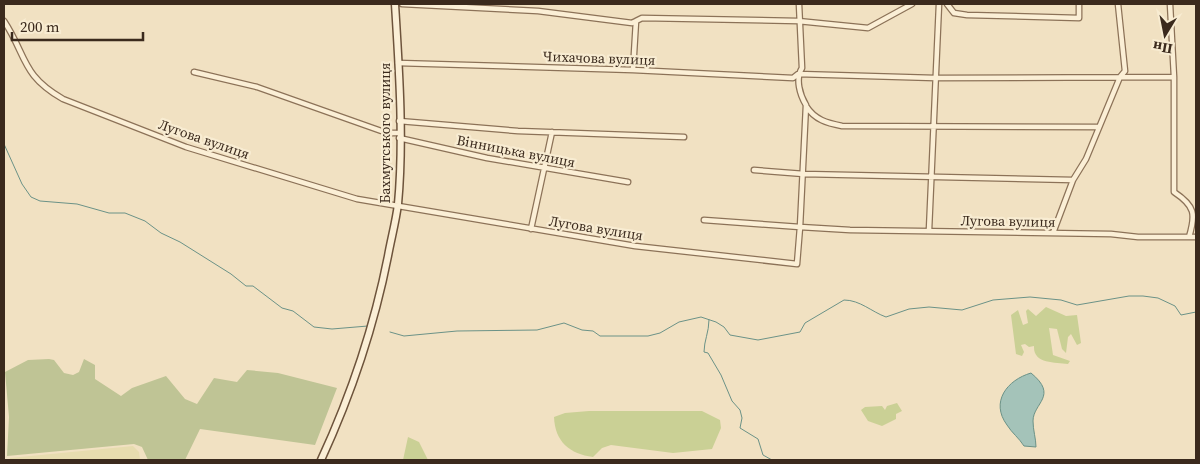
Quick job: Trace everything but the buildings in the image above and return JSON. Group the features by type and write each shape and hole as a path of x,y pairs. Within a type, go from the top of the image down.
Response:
{"main road":[{"name":"Бахмутського вулиця","path":"321,460 335,430 367,345 377,310 398,208 399,121 396,4"}],"street":[{"path":"402,4 538,10 632,23 642,18 798,21 868,28 912,4"},
{"path":"799,4 798,21 802,68 798,74 801,96 812,114 826,123 842,126 1099,127"},
{"path":"929,230 939,4"},
{"path":"947,4 954,13 967,15 1079,18 1079,4"},
{"path":"1053,233 1073,180 1086,159 1120,77 1125,71 1118,4"},
{"path":"1170,4 1174,77 1174,192 1191,208 1195,219 1190,237"},
{"name":"Лугова вулиця","path":"4,21 12,33 32,75 50,91 63,99 186,147 357,199 398,208 635,246 797,264 800,227 850,230 929,230 1196,237"},
{"path":"633,70 636,21"},
{"name":"Чихачова вулиця","path":"398,63 633,70 793,78 798,74 935,78 1174,77"},
{"name":"Вінницька вулиця","path":"194,72 257,87 387,133 544,168 628,182"},
{"path":"704,220 800,227 806,105"},
{"path":"399,121 552,132 684,137"},
{"path":"530,229 552,132"},
{"path":"754,170 804,174 1073,180"}],"shaded area":[{"path":"133,446 139,452 140,460 9,460 10,458"}],"green space":[{"path":"1046,307 1066,316 1077,315 1081,343 1077,345 1071,334 1068,337 1066,353 1062,349 1057,329 1049,328 1053,355 1070,361 1068,364 1041,359 1037,356 1034,346 1029,347 1025,344 1021,345 1024,352 1022,356 1016,354 1011,315 1018,310 1023,325 1028,323 1026,311 1028,309 1036,316"},
{"path":"84,359 95,365 95,379 121,396 132,388 166,376 185,399 197,404 214,378 237,382 247,370 278,373 337,388 315,445 200,429 185,460 148,460 142,447 134,444 7,456 9,417 5,372 28,360 54,360 64,373 73,375 79,372"},
{"path":"897,403 902,411 896,414 896,419 882,426 868,421 861,410 865,407 882,406 885,410 887,406"},
{"path":"589,411 702,411 720,420 721,428 712,449 673,453 611,445 602,448 593,457 577,453 565,445 557,433 554,417 565,413"},
{"path":"408,437 419,442 428,460 403,460"}],"water":[{"path":"1031,373 1039,381 1044,394 1033,421 1036,447 1024,446 1007,425 1000,408 1001,400 1008,386 1022,376"}],"waterway":[{"path":"4,144 22,184 31,197 40,201 77,204 109,213 125,213 145,221 161,233 180,242 231,274 246,286 253,286 282,308 293,311 314,327 332,329 368,326"},
{"path":"390,332 404,336 457,331 537,330 564,323 582,330 593,331 600,336 648,336 660,333 679,322 701,317 716,322 724,327 730,335 758,340 800,332 805,323 844,300 861,304 886,317 909,309 929,307 962,310 993,300 1030,297 1061,300 1077,305 1129,296 1143,296 1158,298 1175,306 1181,315 1196,312"},
{"path":"709,320 704,352 708,353 721,375 732,401 740,410 742,418 740,428 758,439 763,455 772,460"}]}
